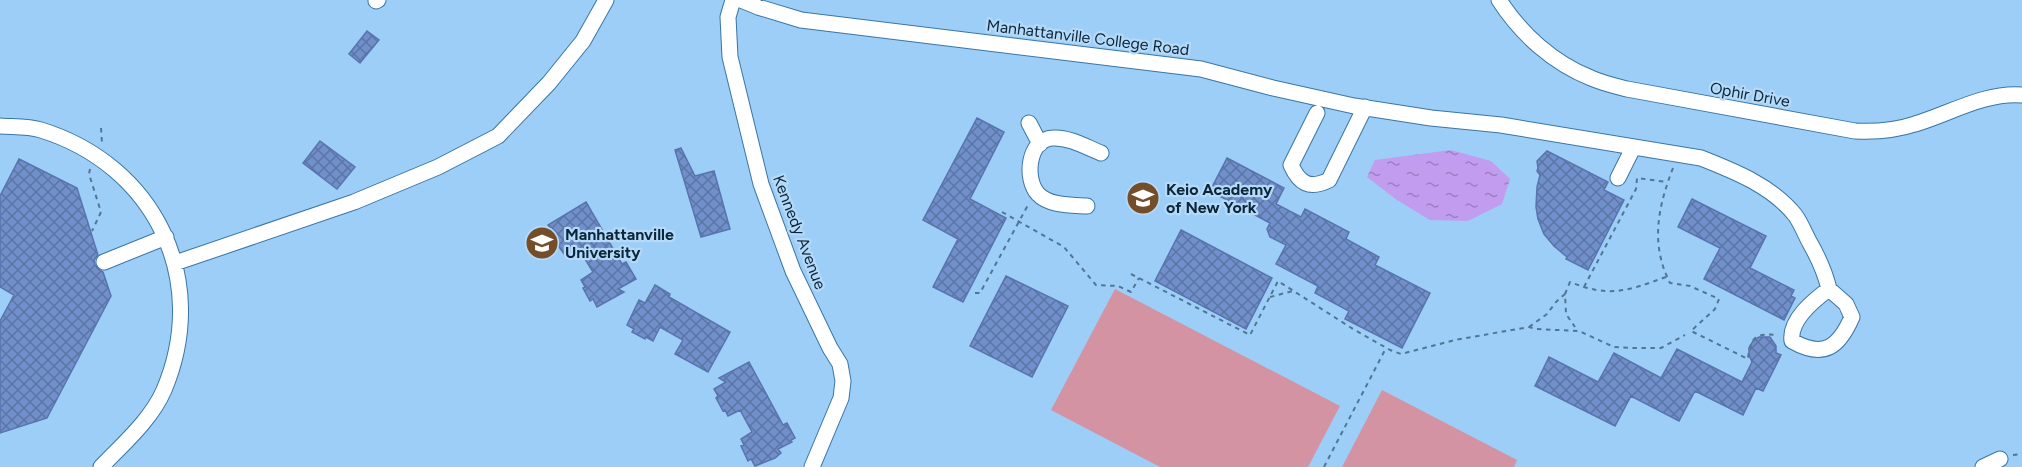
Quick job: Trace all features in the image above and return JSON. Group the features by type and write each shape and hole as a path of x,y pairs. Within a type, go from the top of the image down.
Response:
{"street":[{"path":"175,262 354,202 438,167 498,136 549,83 576,50 606,0"},
{"name":"Kennedy Avenue","path":"734,0 728,17 730,57 761,184 793,270 842,372 841,398 812,467"},
{"name":"Manhattanville College Road","path":"741,0 801,20 1201,69 1273,88 1365,107 1431,118 1502,125 1701,158 1731,170 1782,201 1801,225 1825,271 1829,290"},
{"name":"Ophir Drive","path":"1499,0 1532,40 1559,61 1591,78 1627,89 1855,131 1883,132 1913,125 1985,99 2013,94 2022,95"},
{"path":"1317,113 1291,165 1296,176 1308,185 1320,184 1329,180 1365,107"},
{"path":"1029,123 1040,144"},
{"path":"0,126 38,129 78,144 95,154 130,183 166,237 175,262 181,304 178,340 164,390 129,438 101,467"},
{"path":"1087,206 1049,201 1036,191 1030,175 1033,152 1050,137 1063,138 1101,153"},
{"path":"1618,178 1633,148"},
{"path":"104,262 166,237"},
{"path":"1829,290 1846,304 1852,317 1843,336 1834,345 1826,348 1806,349 1792,341 1791,337 1796,324 1813,301 1829,290"},
{"path":"114,467 129,438"},
{"path":"1983,467 2000,459"}],"path":[{"path":"92,231 101,212 89,174 91,163 103,142 101,128"},
{"path":"1678,154 1662,196 1659,253 1670,283 1690,286 1719,299 1715,309 1691,331 1748,359 1753,339 1762,334 1791,337"},
{"path":"1584,287 1636,189 1637,178 1667,182"},
{"path":"975,293 980,292 1036,191"},
{"path":"1002,212 1064,248 1096,285 1118,286 1131,292 1139,278"},
{"path":"1131,274 1250,335 1278,281 1386,348 1401,354 1455,340 1529,327 1547,314 1565,294"},
{"path":"1575,327 1566,314 1565,294 1570,282 1609,292 1630,290 1667,277"},
{"path":"1270,297 1293,291"},
{"path":"1529,327 1579,331 1614,347 1631,348 1661,348 1685,335"},
{"path":"1324,467 1386,348"}],"shaded area":[{"path":"1115,289 1340,406 1308,467 1160,467 1051,410"},
{"path":"1382,390 1517,460 1514,467 1342,467"}],"water":[{"path":"1451,150 1491,161 1510,179 1502,204 1468,221 1430,220 1397,200 1367,177 1375,160"}],"building":[{"path":"367,31 379,40 360,63 349,54"},
{"path":"977,118 1004,132 970,199 1006,218 963,302 933,287 958,239 923,220"},
{"path":"320,141 355,167 337,189 303,163"},
{"path":"681,148 695,176 714,171 730,229 701,237 675,150"},
{"path":"1547,151 1608,182 1604,190 1624,200 1588,270 1566,259 1567,257 1544,234 1538,219 1536,207 1540,175 1537,171 1537,161"},
{"path":"1227,158 1284,188 1276,204 1301,217 1305,209 1349,232 1346,239 1379,257 1375,265 1430,293 1402,348 1345,319 1349,311 1315,293 1318,286 1276,264 1286,245 1270,237 1267,229 1270,223 1210,191"},
{"path":"19,159 77,188 98,255 94,260 95,265 103,272 111,296 47,418 0,433 0,321 14,295 0,287 0,196"},
{"path":"1692,199 1766,236 1750,268 1794,290 1791,296 1795,298 1784,320 1704,279 1720,248 1678,227"},
{"path":"586,202 622,264 626,262 636,279 618,289 624,292 597,307 593,299 590,301 581,280 593,272 580,251 567,258 554,240 556,239 548,225"},
{"path":"1181,230 1272,278 1246,329 1155,281"},
{"path":"1006,276 1068,306 1032,377 970,346"},
{"path":"655,285 670,294 669,297 730,332 708,372 675,354 683,340 660,327 653,341 646,337 645,339 632,332 634,329 627,325 639,300 645,303"},
{"path":"1759,337 1770,337 1776,346 1776,353 1781,355 1763,391 1756,388 1743,415 1695,391 1679,421 1631,396 1615,426 1535,386 1549,357 1598,382 1614,353 1661,378 1677,349 1742,382 1752,362 1749,348"},
{"path":"749,362 783,425 787,423 795,438 778,449 781,453 775,458 755,466 751,459 748,461 741,446 744,445 741,439 752,432 740,410 728,416 725,410 723,411 714,389 726,382 719,378"}],"place":[{"name":"Keio Academy of New York","path":"1143,198"},
{"name":"Manhattanville University","path":"542,243"}]}
